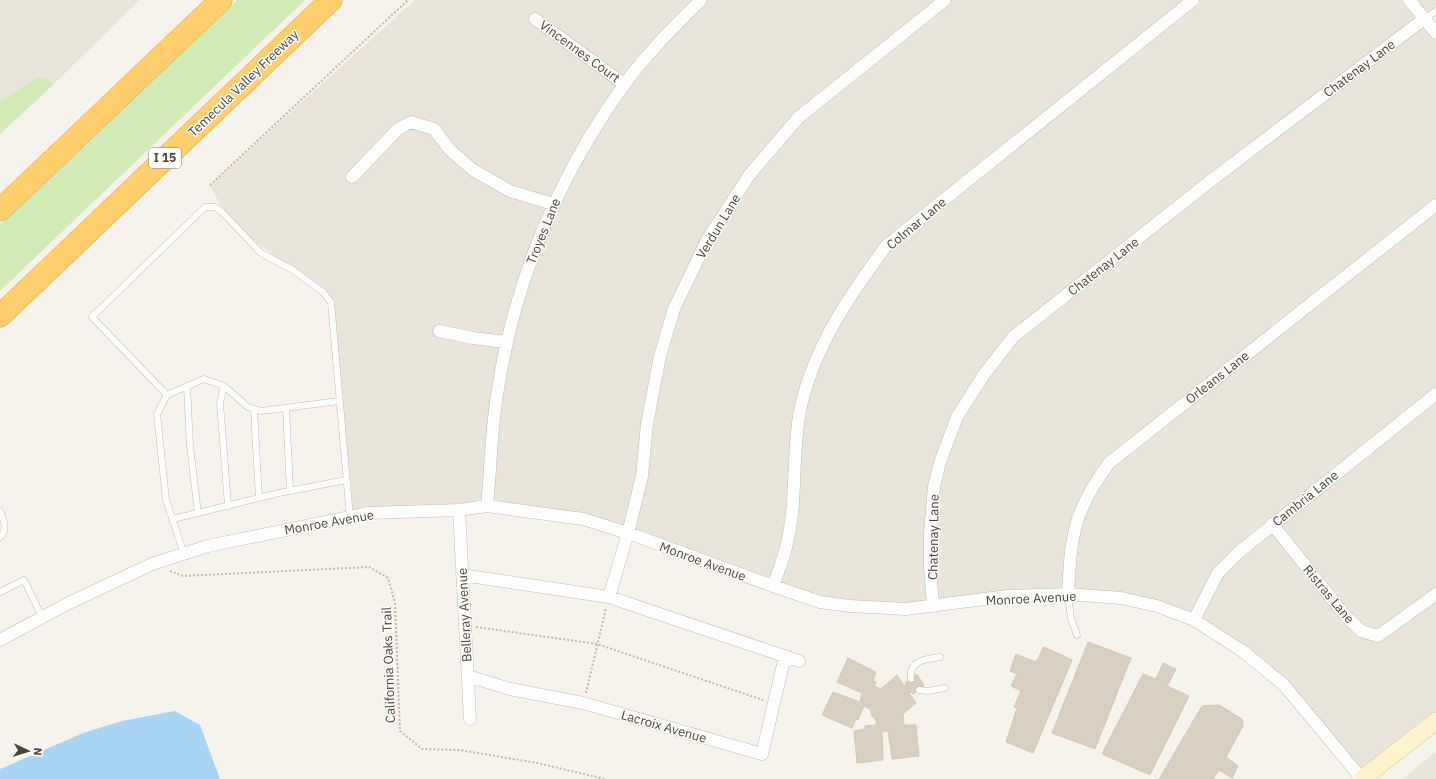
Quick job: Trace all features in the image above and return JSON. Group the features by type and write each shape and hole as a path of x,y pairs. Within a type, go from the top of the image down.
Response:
{"highway":[{"path":"0,210 221,0"},
{"name":"Temecula Valley Freeway","path":"0,316 331,0"}],"main road":[{"path":"1362,779 1436,721"}],"street":[{"name":"Troyes Lane","path":"487,506 497,390 506,342 525,278 553,204 604,115 624,84 670,32 701,0"},
{"name":"Verdun Lane","path":"609,597 628,532 642,476 647,424 660,356 674,309 707,240 750,174 799,117 945,0"},
{"name":"Colmar Lane","path":"773,586 788,543 792,509 795,456 801,406 813,369 830,331 851,294 886,246 1192,0"},
{"path":"1408,0 1436,34"},
{"name":"Vincennes Court","path":"535,19 624,84"},
{"name":"Chatenay Lane","path":"934,606 930,566 930,532 934,487 940,462 958,418 983,376 1013,336 1213,179 1424,19"},
{"path":"352,177 398,129 411,122 434,129 450,150 473,170 510,191 553,204"},
{"name":"Orleans Lane","path":"1068,594 1070,552 1080,510 1091,487 1109,463 1436,205"},
{"path":"439,331 474,338 506,342"},
{"name":"Cambria Lane","path":"1194,620 1218,573 1239,552 1436,394"},
{"name":"Monroe Avenue","path":"0,640 42,617 152,564 208,546 369,513 459,510 487,506 583,519 628,532 820,602 850,606 906,609 1008,596 1068,594 1121,598 1157,606 1194,620 1244,652 1284,685 1362,779"},
{"name":"Belleray Avenue","path":"459,510 470,719"},
{"name":"Ristras Lane","path":"1272,524 1344,614 1361,632 1378,636 1436,594"},
{"path":"462,575 609,597 799,661"},
{"name":"Lacroix Avenue","path":"468,676 510,689 583,703 762,754 785,656"}],"lane":[{"path":"1424,19 1436,11"},
{"path":"167,395 92,317 205,207 215,207 222,212 261,253 293,270 323,292 331,302 350,517"},
{"path":"184,554 166,500 157,414 167,395 204,379 224,386 248,407 261,411 339,401"},
{"path":"187,386 190,446 198,513"},
{"path":"224,386 220,403 228,506"},
{"path":"286,408 290,491"},
{"path":"254,409 259,498"},
{"path":"173,519 290,491 346,480"},
{"path":"0,511 5,521 3,535 0,538"},
{"path":"0,592 24,580 42,617"},
{"path":"1068,594 1071,618 1077,635"},
{"path":"911,679 911,671 914,665 924,660 940,657"},
{"path":"919,690 928,691 945,688"}],"path":[{"path":"210,185 408,0"},
{"name":"California Oaks Trail","path":"152,564 183,576 369,567 388,578 395,603 400,731 410,740 422,750 460,750 521,760 605,779"},
{"path":"583,703 609,597"},
{"path":"464,626 598,644 774,704"}],"shaded area":[{"path":"0,0 140,0 53,85 46,78 18,90 0,101"},
{"path":"415,0 1436,0 1436,9 1424,19 1436,33 1436,721 1362,779 1284,685 1244,652 1157,606 1068,594 933,606 850,606 628,533 487,506 354,516 332,301 228,220 210,185"},
{"path":"1436,751 1436,779 1403,779"}],"green space":[{"path":"237,0 305,0 0,291 0,225"},
{"path":"37,78 46,78 53,85 0,134 0,101"}],"water":[{"path":"175,711 200,725 220,779 0,779 0,769 83,733 122,721"}],"building":[{"path":"1088,642 1131,658 1095,749 1052,733"},
{"path":"1044,647 1072,660 1033,753 1006,742 1017,708 1014,707 1021,691 1011,686 1017,674 1010,671 1016,654 1036,662"},
{"path":"848,658 876,672 873,681 876,682 874,686 881,689 897,675 904,686 907,685 905,683 917,674 924,686 913,694 912,692 909,693 916,703 903,714 904,725 916,725 919,756 892,759 888,731 882,731 883,760 857,763 854,731 865,729 865,726 876,725 876,720 872,716 870,709 864,706 858,720 856,719 852,728 822,715 833,692 860,702 862,693 837,682"},
{"path":"1163,663 1176,669 1167,686 1189,696 1150,775 1102,754 1143,674 1156,679"},
{"path":"1219,705 1242,719 1243,726 1226,757 1238,766 1232,778 1219,770 1213,779 1159,779 1202,706"}]}
